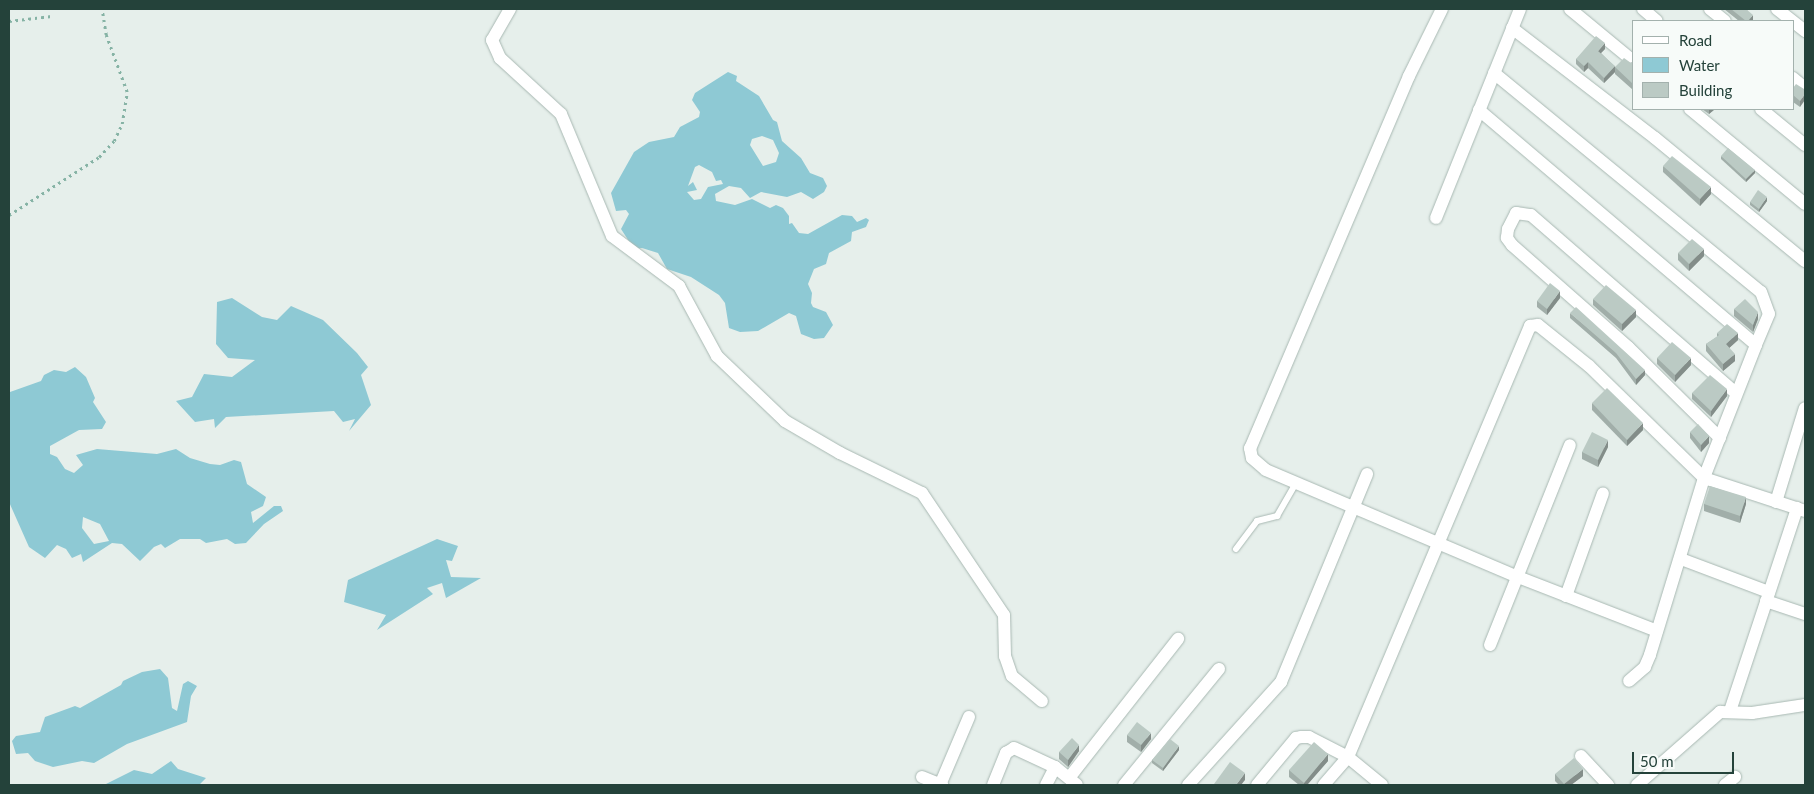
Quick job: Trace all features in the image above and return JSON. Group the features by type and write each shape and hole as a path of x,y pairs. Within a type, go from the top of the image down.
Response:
{"street":[{"path":"510,9 492,40 500,58 561,114 612,236 679,286 717,356 784,421 840,453 922,493 1004,615 1005,656 1012,676 1042,701"},
{"path":"1442,9 1409,76 1250,448 1256,465 1296,483 1518,577 1658,631"},
{"path":"1436,218 1520,9"},
{"path":"1570,9 1632,60"},
{"path":"1643,9 1656,20"},
{"path":"1710,9 1724,20"},
{"path":"1777,9 1791,20"},
{"path":"1794,22 1805,31"},
{"path":"1512,28 1655,138 1805,261"},
{"path":"1494,73 1762,292 1769,314 1736,393 1704,478 1681,559 1645,667 1629,681"},
{"path":"1794,79 1805,88"},
{"path":"1479,110 1756,345"},
{"path":"1691,110 1805,204"},
{"path":"1762,110 1805,145"},
{"path":"1720,438 1628,347 1512,245 1507,238 1508,230 1516,213 1531,215 1736,393"},
{"path":"1324,785 1348,757 1441,543 1526,331 1534,324 1611,386 1704,478 1801,510 1768,597 1730,711"},
{"path":"1776,502 1805,408"},
{"path":"1490,645 1570,445"},
{"path":"1188,785 1281,682 1367,474"},
{"path":"1566,596 1604,493"},
{"path":"1681,559 1805,614"},
{"path":"993,785 1010,750 1019,750 1055,766 1073,782 1178,639"},
{"path":"1124,785 1219,669"},
{"path":"1637,785 1720,712 1752,713 1805,705"},
{"path":"922,777 941,785 969,717"},
{"path":"1257,785 1296,738 1309,737 1348,757 1382,785"},
{"path":"1581,756 1608,785"},
{"path":"1046,785 1055,766"}],"lane":[{"path":"1236,549 1256,521 1277,516 1296,483"}],"path":[{"path":"9,216 99,157 114,141 122,124 127,92 106,35 102,9"},
{"path":"9,21 52,16"}],"water":[{"path":"728,72 737,76 736,81 759,96 773,120 777,122 782,141 801,158 810,173 823,178 827,186 824,192 813,199 801,192 787,197 761,192 750,198 741,188 729,186 715,194 716,201 735,205 752,199 770,208 776,205 783,208 789,216 789,224 792,223 799,233 808,234 842,215 852,216 857,222 866,218 869,220 866,227 852,232 851,241 829,253 826,264 814,269 808,284 812,293 811,303 813,307 826,312 833,325 824,338 814,339 801,334 796,316 789,313 758,331 740,332 729,328 725,303 719,295 691,277 667,269 658,253 642,248 634,249 621,229 629,214 626,210 616,211 611,193 634,152 649,142 674,137 680,127 699,117 700,112 692,100 695,93","holes":["762,136 773,140 779,153 776,162 763,166 750,145 752,139","699,165 712,172 716,181 721,180 723,184 708,187 701,199 694,200 687,192 697,190 693,182 688,186 695,167"]},
{"path":"232,298 262,317 277,320 291,306 323,320 357,353 368,367 361,375 371,405 349,431 355,419 343,422 334,411 226,417 215,428 214,419 195,422 176,401 192,397 204,374 232,377 255,360 228,358 216,344 217,302"},
{"path":"75,367 86,377 95,398 93,402 106,422 102,429 79,430 50,446 50,454 57,457 65,469 74,473 83,465 76,455 97,449 157,454 176,449 190,458 210,464 220,465 234,460 241,462 247,484 266,497 263,506 251,512 253,523 274,506 281,506 283,511 264,524 246,543 235,544 227,539 206,543 200,539 180,539 165,548 161,544 154,547 140,561 122,544 112,543 83,562 81,554 72,558 66,549 57,545 45,558 29,547 9,502 9,396 10,392 41,381 44,375 54,370 66,372","holes":["83,517 100,524 109,541 94,544 82,528"]},
{"path":"437,539 458,546 452,561 446,560 451,577 481,578 446,598 442,583 427,588 433,594 377,630 386,615 344,602 348,580"},
{"path":"160,669 168,678 172,708 177,711 183,684 188,681 197,686 191,696 187,722 127,744 94,763 82,761 53,767 35,761 28,753 16,754 12,741 16,736 40,732 45,717 75,706 80,708 121,685 123,681 142,672"},
{"path":"171,761 178,769 206,778 199,785 104,785 134,770 152,774"}],"building":[{"path":"1731,9 1746,9 1753,15 1749,20 1745,20"},
{"path":"1596,36 1605,43 1598,51 1615,66 1604,78 1588,62 1584,66 1576,59"},
{"path":"1624,58 1632,62 1632,83 1615,67"},
{"path":"1796,84 1805,89 1805,94 1800,101 1794,96 1794,87"},
{"path":"1728,148 1755,170 1746,179 1721,156"},
{"path":"1672,156 1711,187 1700,199 1663,166"},
{"path":"1758,190 1767,197 1759,209 1750,202"},
{"path":"1692,239 1704,249 1689,264 1678,253"},
{"path":"1550,283 1560,291 1547,309 1537,301"},
{"path":"1606,285 1636,310 1622,324 1593,299"},
{"path":"1745,299 1758,312 1753,325 1734,309"},
{"path":"1576,307 1645,370 1636,379 1616,353 1570,313"},
{"path":"1727,324 1738,333 1726,344 1735,354 1723,364 1706,344 1719,335 1717,333"},
{"path":"1672,342 1691,358 1675,375 1657,358"},
{"path":"1710,375 1727,389 1711,411 1692,393"},
{"path":"1607,388 1643,423 1627,440 1592,403"},
{"path":"1698,424 1709,436 1701,445 1690,432"},
{"path":"1592,432 1608,440 1598,460 1582,452"},
{"path":"1710,486 1746,497 1740,516 1704,504"},
{"path":"1137,722 1151,733 1141,745 1127,735"},
{"path":"1072,738 1079,745 1068,760 1059,752"},
{"path":"1170,739 1179,746 1163,768 1152,760"},
{"path":"1314,742 1328,754 1304,783 1289,770"},
{"path":"1574,758 1583,769 1564,784 1555,774"},
{"path":"1230,762 1245,773 1236,785 1214,784"}]}
